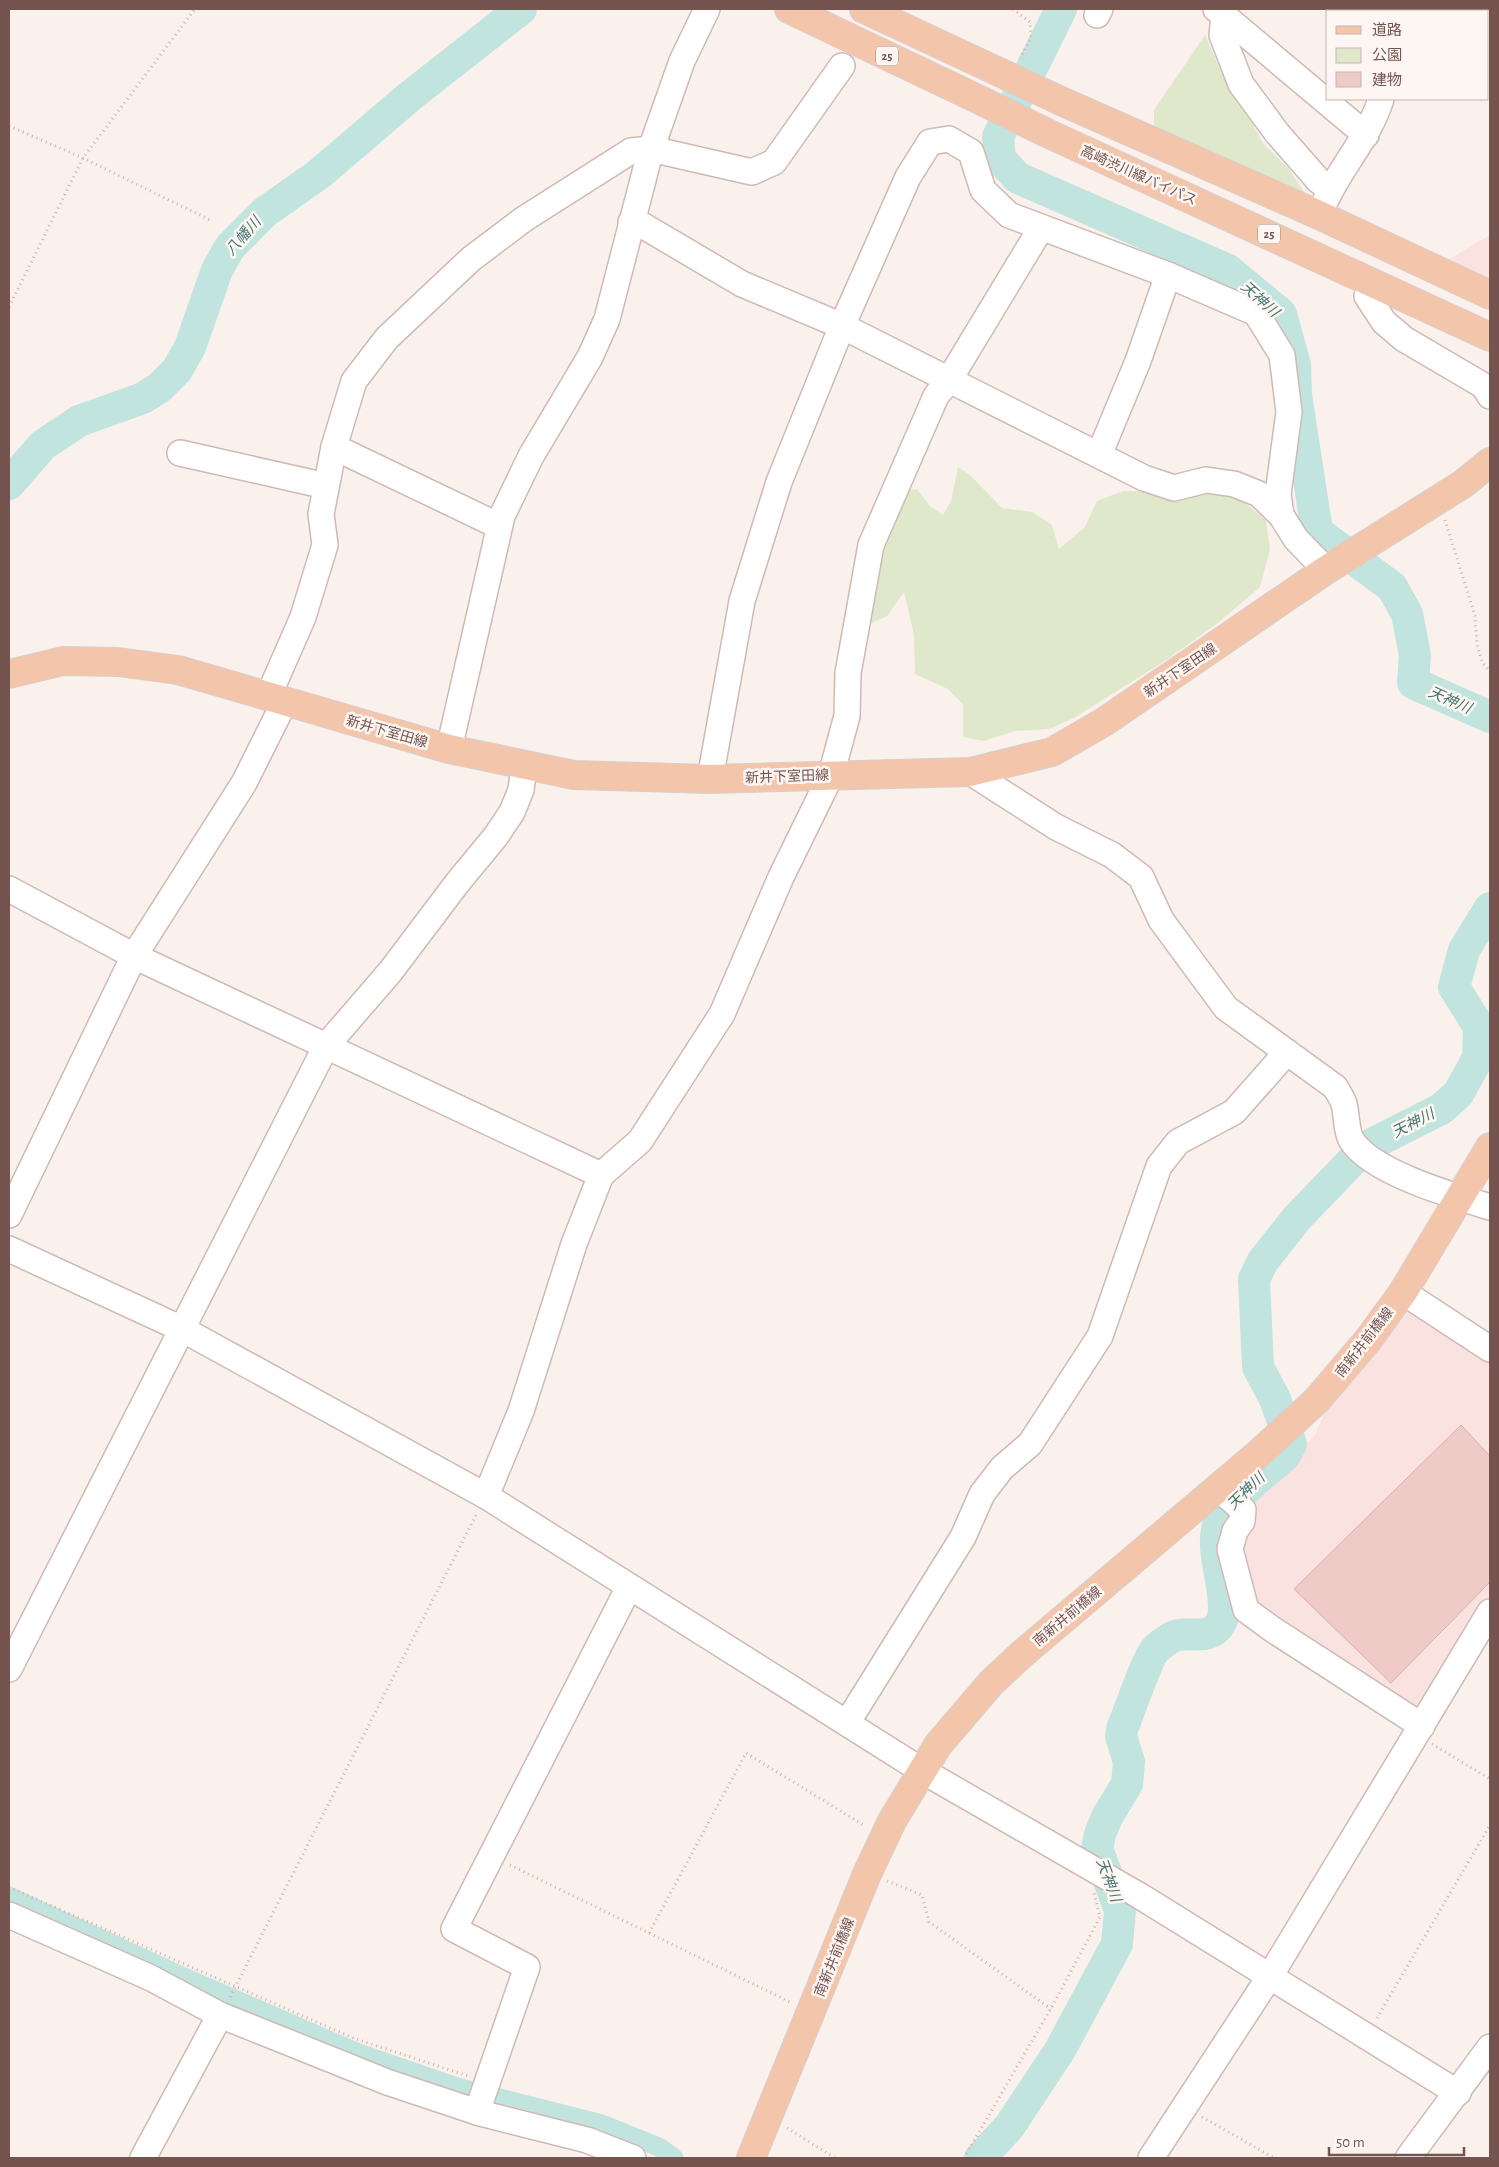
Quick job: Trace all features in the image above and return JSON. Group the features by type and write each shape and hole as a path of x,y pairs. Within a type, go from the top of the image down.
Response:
{"main road":[{"name":"高崎渋川線バイパス","path":"789,9 1047,133 1490,337"},
{"name":"25","path":"864,9 1061,101 1319,215 1490,295"},
{"name":"新井下室田線","path":"9,674 63,661 118,662 178,670 449,749 574,775 710,779 970,772 1052,752 1104,722 1326,570 1463,484 1490,462"},
{"name":"南新井前橋線","path":"752,2158 867,1874 884,1838 921,1770 963,1714 991,1683 1022,1654 1218,1488 1317,1400 1368,1340 1403,1292 1490,1147"}],"street":[{"path":"449,749 502,516 531,456 590,357 607,318 651,149 682,61 707,9"},
{"path":"1220,12 1366,135"},
{"path":"1220,12 1222,35 1241,84 1277,133 1320,181 1330,189"},
{"path":"9,1215 134,956 244,783 276,699 325,545 321,514 334,447 354,381 387,338 471,259 524,219 590,176 631,151 651,149 752,172 774,162 842,66"},
{"path":"1319,215 1330,189 1375,119 1381,100"},
{"path":"710,779 742,601 779,482 842,326 908,177 930,142 949,140 971,152 983,190 1009,215 1168,275 1256,313 1282,355 1289,412 1278,494 1281,515"},
{"path":"631,222 642,225 742,284 842,326 1144,478 1174,488 1206,480 1234,484 1259,494 1281,515 1296,539 1326,570"},
{"path":"486,1496 521,1411 574,1244 601,1175 640,1141 722,1014 781,877 831,775 846,716 848,673 871,545 936,396 949,380 1041,228"},
{"path":"1099,455 1138,360 1168,275"},
{"path":"1367,296 1384,322 1404,339 1484,386 1490,396"},
{"path":"334,447 499,526"},
{"path":"180,453 326,486"},
{"path":"9,1669 326,1046 390,972 458,882 496,836 512,812 521,790 524,766"},
{"path":"970,772 1056,827 1112,855 1141,877 1161,920 1226,1008 1335,1086 1344,1102 1351,1140 1368,1159 1460,1198 1490,1207"},
{"path":"9,889 134,956 601,1175"},
{"path":"847,1723 963,1538 982,1494 1002,1468 1030,1444 1100,1336 1159,1166 1178,1142 1234,1112 1287,1052"},
{"path":"9,1249 182,1329 486,1496 921,1770 1088,1865 1458,2093"},
{"path":"1403,1292 1490,1349"},
{"path":"1218,1488 1243,1510 1242,1521 1235,1531 1230,1550 1246,1610 1419,1730"},
{"path":"483,2094 527,1967 454,1929 629,1587"},
{"path":"1151,2158 1270,1976 1490,1612"},
{"path":"9,1915 151,1978 220,2015 387,2082 483,2094 633,2158"},
{"path":"143,2158 220,2015"},
{"path":"1408,2158 1490,2048"}],"path":[{"path":"9,307 83,158 195,9"},
{"path":"9,126 83,158 210,220"},
{"path":"1436,501 1448,526 1475,616 1477,644 1482,662 1490,671"},
{"path":"220,2015 486,1496"},
{"path":"1419,1730 1490,1779"},
{"path":"649,1933 746,1753 884,1838"},
{"path":"1366,2037 1490,1824"},
{"path":"491,1856 812,2013"},
{"path":"964,2158 1051,2008 1100,1917 1088,1865"},
{"path":"867,1874 922,1895 929,1922 1051,2008"},
{"path":"9,1887 483,2094"},
{"path":"1184,2107 1274,2158"},
{"path":"769,2116 835,2158"}],"shaded area":[{"path":"1490,235 1490,279 1449,259"},
{"path":"1409,1311 1419,1313 1490,1358 1490,1604 1417,1715 1253,1611 1237,1565 1243,1503 1315,1435 1323,1416"}],"green space":[{"path":"1205,35 1230,92 1244,107 1262,142 1288,168 1311,202 1154,131 1154,110"},
{"path":"958,467 970,475 1002,508 1032,512 1052,525 1059,549 1085,527 1097,501 1123,491 1216,493 1244,502 1266,520 1270,549 1260,587 1219,622 1168,659 1074,718 1049,729 1015,731 984,741 963,737 963,704 948,689 915,674 914,635 904,592 887,616 865,626 871,563 901,492 917,489 930,506 943,515 951,501"}],"building":[{"path":"1461,1425 1490,1456 1490,1582 1391,1683 1294,1589"}],"waterway":[{"name":"八幡川","path":"9,484 43,445 79,421 143,398 159,388 177,370 190,347 217,270 230,247 265,212 319,174 409,97 521,9"},
{"name":"天神川","path":"1061,9 998,137 1000,159 1018,178 1228,270 1281,314 1295,365 1296,395 1316,525 1320,534 1392,587 1407,614 1415,655 1413,683 1490,717"},
{"name":"天神川","path":"980,2158 1009,2127 1060,2050 1117,1944 1120,1910 1097,1849 1100,1834 1107,1817 1127,1784 1129,1762 1121,1736 1122,1729 1148,1662 1156,1649 1173,1637 1178,1635 1207,1634 1216,1629 1220,1624 1224,1603 1216,1548 1216,1534 1219,1523 1231,1505 1285,1455 1291,1444 1275,1399 1258,1367 1254,1279 1263,1261 1297,1218 1352,1161 1370,1145 1441,1109 1458,1094 1478,1058 1479,1027 1454,987 1464,950 1490,908"},
{"path":"9,1896 182,1976 356,2052 457,2087 602,2124 659,2147 674,2158"}]}
